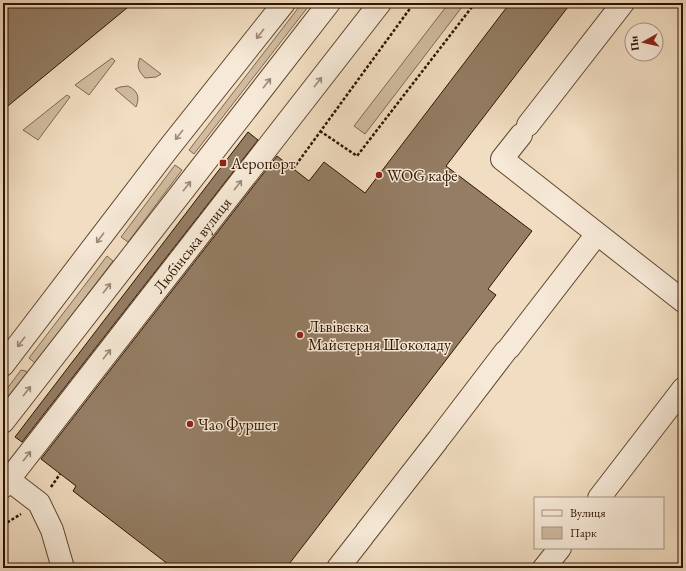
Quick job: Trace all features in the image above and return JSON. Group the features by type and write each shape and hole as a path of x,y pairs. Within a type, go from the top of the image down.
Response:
{"street":[{"path":"3,365 168,149 284,3"},
{"path":"3,422 330,3"},
{"name":"Любінська вулиця","path":"6,484 380,3"},
{"path":"623,3 502,159 683,301"},
{"path":"338,568 597,234"},
{"path":"600,497 683,389"},
{"path":"6,484 39,503 52,530 63,568"},
{"path":"544,568 559,549"}],"path":[{"path":"293,169 414,3"},
{"path":"320,131 356,156 474,3"}],"green space":[{"path":"302,3 311,3 194,154 189,150"},
{"path":"449,3 465,3 365,134 354,126"},
{"path":"112,58 115,61 89,95 75,85"},
{"path":"140,58 161,74 156,77 145,78 139,69 138,64"},
{"path":"128,86 136,92 138,97 136,107 115,89"},
{"path":"67,95 70,97 38,140 23,130"},
{"path":"175,165 182,170 128,242 121,237"},
{"path":"107,256 113,261 35,363 29,358"},
{"path":"21,370 26,371 27,374 3,407 3,394"}],"building":[{"path":"3,3 133,3 3,110"},
{"path":"510,3 571,3 446,166 532,231 488,289 496,295 286,568 173,568 73,491 76,486 41,459 277,156 309,181 324,162 365,193"},
{"path":"248,132 258,140 22,442 15,437"}],"place":[{"name":"Аеропорт","path":"223,163"},
{"name":"WOG кафе","path":"379,175"},
{"name":"Львівська Майстерня Шоколаду","path":"300,335"},
{"name":"Чао Фуршет","path":"190,424"}]}
